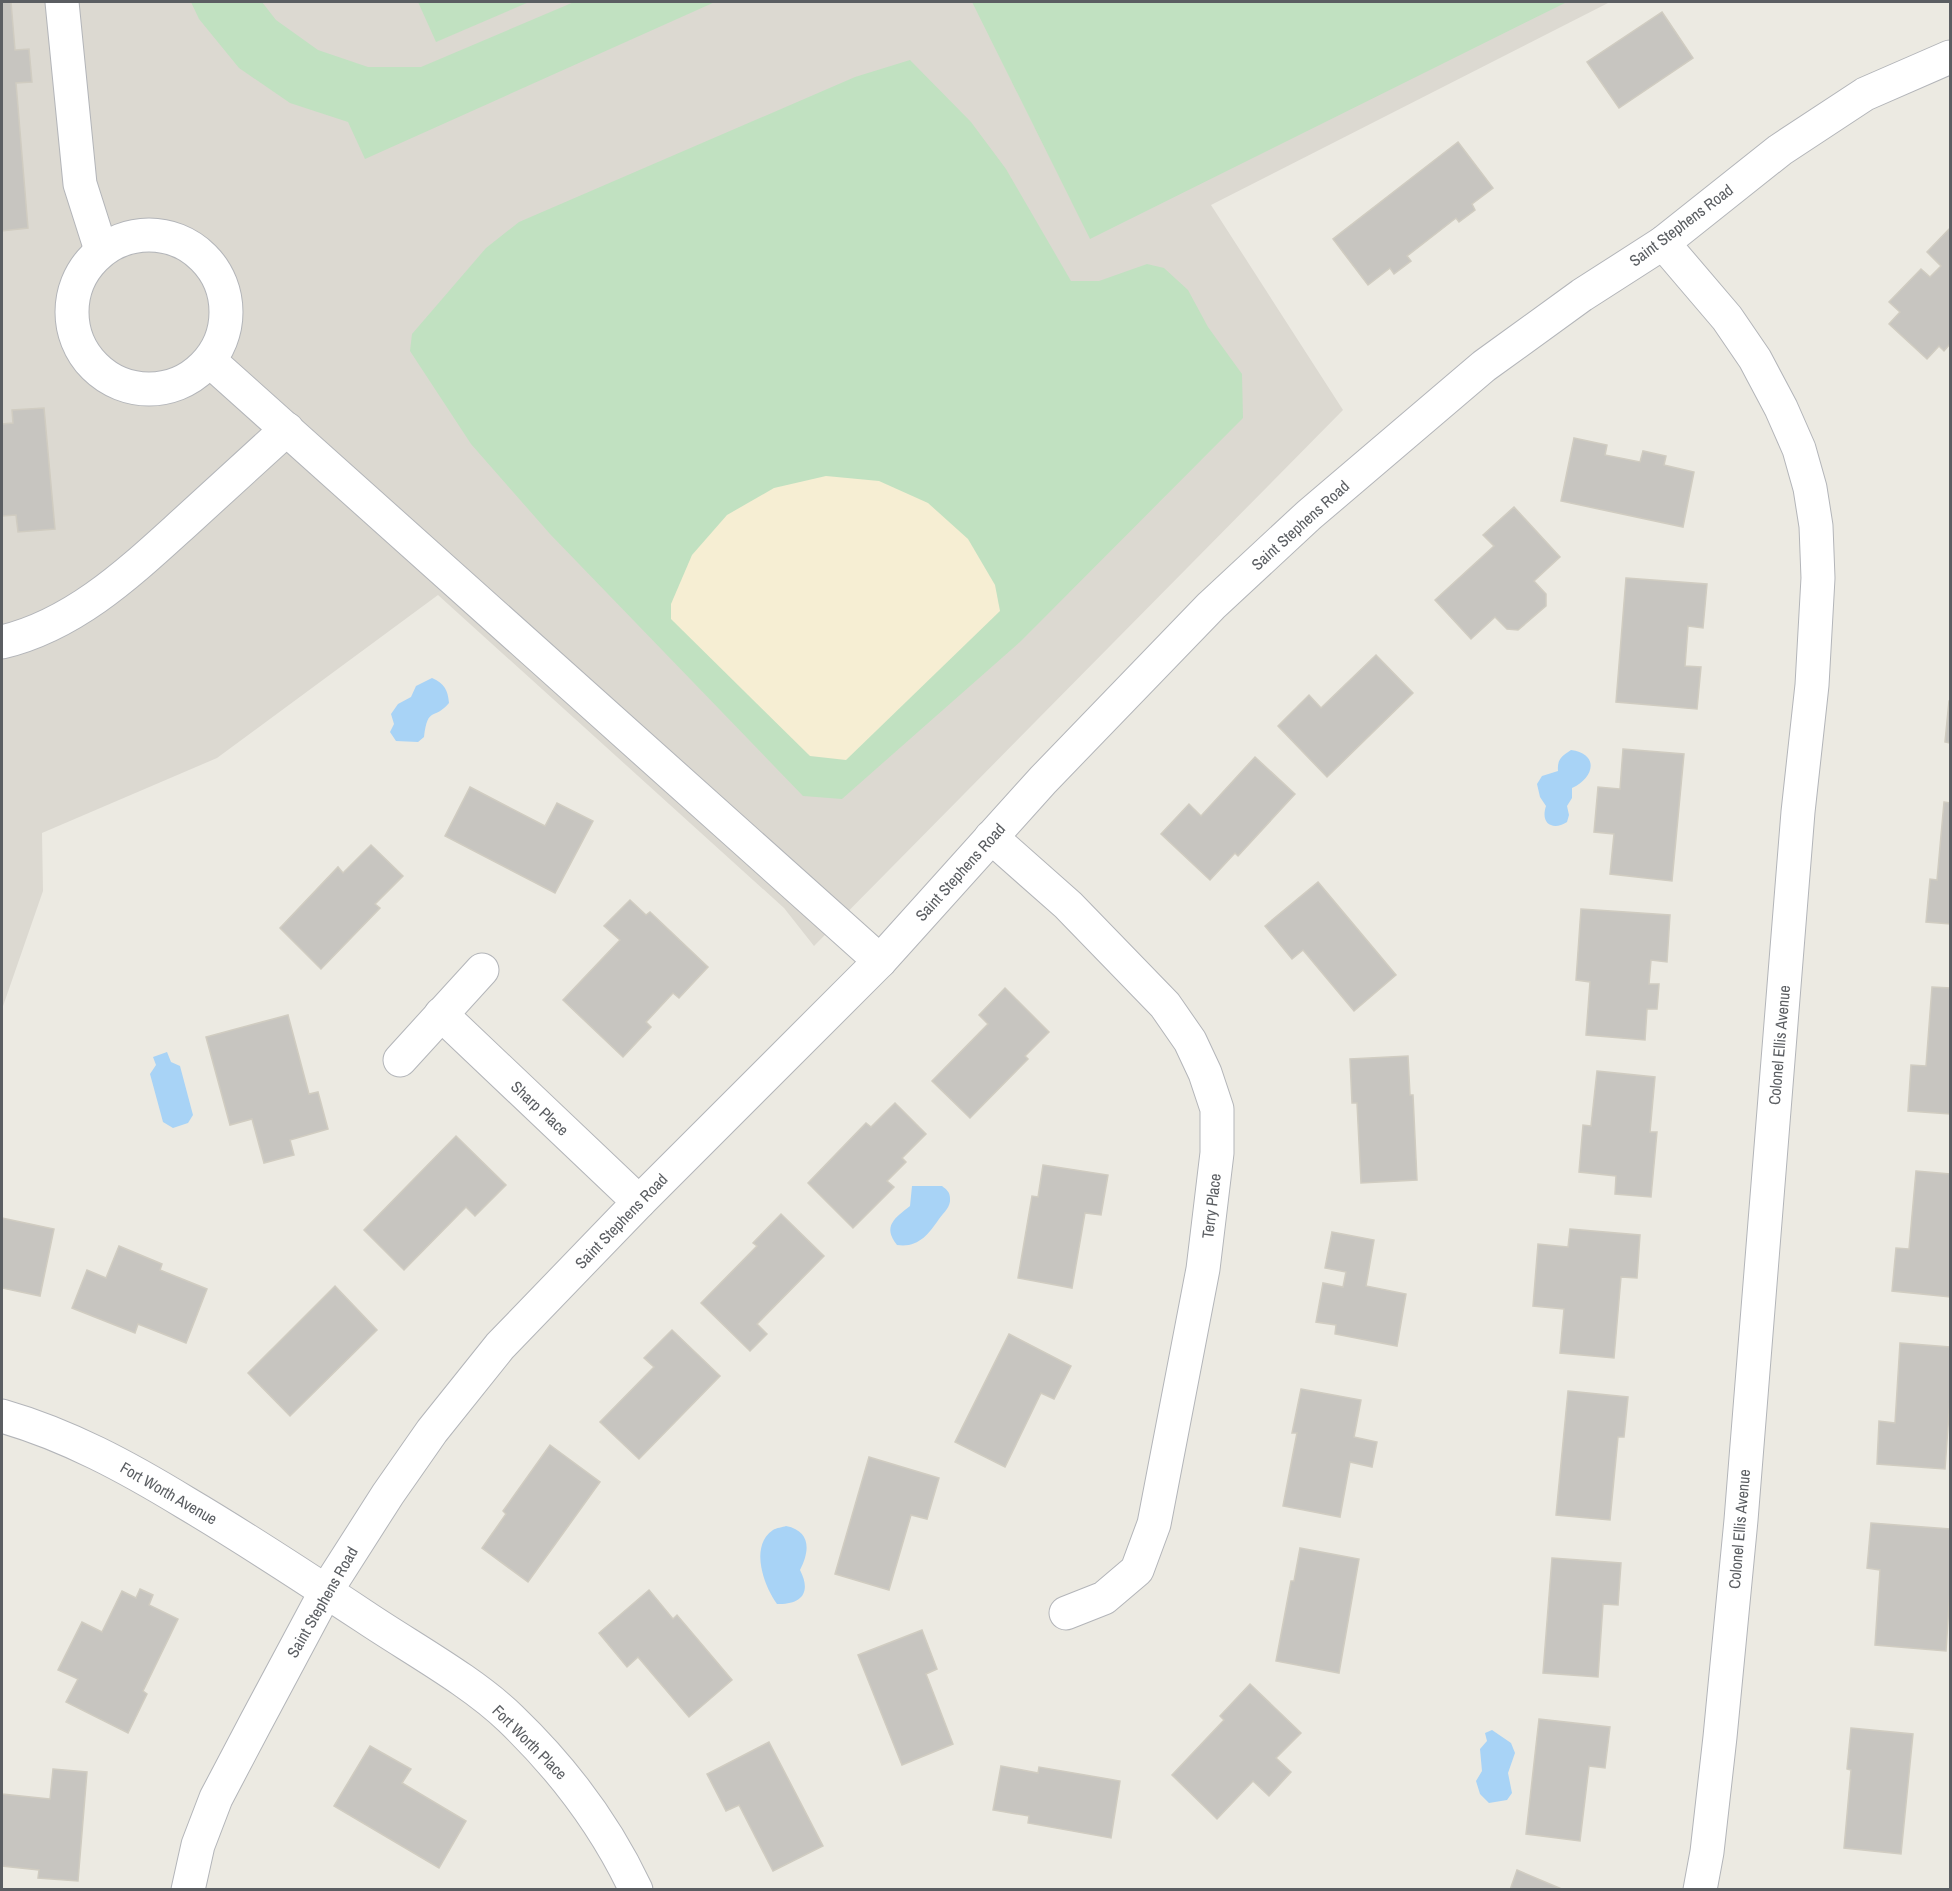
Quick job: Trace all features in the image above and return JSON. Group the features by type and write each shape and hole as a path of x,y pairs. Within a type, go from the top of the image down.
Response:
{"street":[{"path":"62,2 80,184 101,250"},
{"name":"Saint Stephens Road","path":"188,1890 198,1845 216,1798 326,1591 388,1494 439,1422 500,1347 639,1202 880,961 1043,780 1211,606 1309,515 1484,366 1582,295 1663,243 1780,150 1865,94 1950,57"},
{"path":"148,234 173,238 195,249 212,267 223,290 226,314 222,339 210,361 190,378 166,388 140,389 115,382 93,366 78,345 71,320 73,293 84,269 101,250 123,238 148,234"},
{"name":"Colonel Ellis Avenue","path":"1663,243 1727,318 1755,359 1781,408 1799,449 1810,488 1816,526 1818,578 1812,685 1797,824 1742,1508 1720,1737 1707,1852 1700,1890"},
{"path":"210,361 880,961"},
{"path":"2,642 19,638 72,614 119,581 287,429"},
{"name":"Terry Place","path":"991,837 1068,904 1165,1005 1190,1041 1205,1073 1217,1109 1217,1153 1203,1269 1154,1524 1137,1570 1104,1598 1066,1613"},
{"path":"400,1060 482,970"},
{"name":"Sharp Place","path":"441,1014 639,1202"},
{"name":"Fort Worth Avenue","path":"2,1416 60,1436 121,1464 227,1527 326,1591"},
{"name":"Fort Worth Place","path":"326,1591 470,1686 509,1717 582,1796 608,1836 636,1890"}],"shaded area":[{"path":"2,2 1610,2 1211,205 1343,410 814,946 784,908 438,595 217,758 42,833 43,891 2,1009"}],"green space":[{"path":"191,2 262,2 276,20 318,50 368,67 421,67 574,2 715,2 365,159 348,122 290,103 239,68 199,19"},
{"path":"418,2 529,2 436,42"},
{"path":"972,2 1567,2 1090,239"},
{"path":"910,60 971,122 1006,169 1071,281 1099,281 1147,264 1164,268 1188,290 1208,327 1242,374 1243,418 1021,641 842,799 803,796 550,534 471,444 410,351 412,334 486,248 519,222 855,77"}],"sand":[{"path":"826,476 879,481 928,503 968,539 995,585 1000,611 846,760 810,756 671,619 671,604 692,555 727,515 774,488"}],"water":[{"path":"432,678 445,688 449,703 430,717 424,737 418,742 396,741 390,732 394,724 391,714 398,704 411,697 416,686"},
{"path":"1571,750 1586,756 1591,767 1585,778 1572,788 1572,798 1567,806 1569,815 1567,822 1553,826 1546,821 1546,806 1540,797 1537,784 1542,776 1558,771 1561,758"},
{"path":"167,1052 171,1062 180,1066 193,1115 188,1123 173,1128 163,1122 150,1074 156,1065 153,1057"},
{"path":"912,1186 942,1186 949,1194 949,1204 922,1239 911,1244 897,1245 891,1233 892,1223 910,1206"},
{"path":"786,1526 800,1532 806,1543 806,1556 800,1570 805,1585 802,1596 798,1600 777,1604 764,1577 760,1556 766,1537 773,1530"},
{"path":"1492,1730 1511,1743 1515,1753 1508,1773 1512,1793 1507,1800 1489,1803 1480,1794 1476,1781 1482,1771 1480,1749 1487,1741 1485,1733"}],"building":[{"path":"2,2 11,2 15,50 29,49 32,82 16,83 28,228 2,231"},
{"path":"1662,12 1693,58 1619,108 1587,62"},
{"path":"1458,142 1493,188 1472,204 1475,210 1459,222 1456,218 1407,256 1411,261 1394,274 1390,268 1368,285 1333,239"},
{"path":"1950,228 1950,344 1944,351 1939,346 1927,359 1889,324 1900,312 1889,302 1921,269 1930,277 1941,266 1927,252"},
{"path":"44,408 55,529 18,532 16,515 2,516 2,424 13,423 12,410"},
{"path":"1574,438 1607,445 1605,455 1640,462 1643,451 1666,456 1664,465 1694,472 1683,527 1561,501"},
{"path":"1514,507 1560,557 1534,581 1546,594 1546,606 1518,630 1507,629 1495,617 1471,639 1435,600 1494,546 1483,535"},
{"path":"1626,578 1707,584 1703,628 1688,626 1685,666 1701,667 1697,709 1616,702"},
{"path":"1376,655 1413,693 1327,777 1278,726 1309,695 1321,708"},
{"path":"1950,701 1950,743 1945,742"},
{"path":"1623,749 1684,754 1672,881 1610,874 1614,834 1594,832 1598,787 1620,789"},
{"path":"1255,757 1295,794 1238,856 1235,853 1210,880 1161,834 1189,804 1201,816"},
{"path":"470,787 545,826 557,803 593,821 555,893 445,836"},
{"path":"1944,802 1950,803 1950,924 1926,922 1930,879 1937,880"},
{"path":"371,845 403,876 375,904 380,908 321,969 280,928 338,867 343,873"},
{"path":"1318,882 1396,975 1354,1011 1303,950 1292,959 1265,926"},
{"path":"630,900 646,915 650,912 708,967 679,998 673,993 646,1022 651,1027 623,1057 563,1000 620,940 604,926"},
{"path":"1581,909 1670,915 1667,962 1651,960 1649,984 1659,984 1657,1009 1647,1009 1645,1040 1586,1035 1590,982 1576,980"},
{"path":"1932,987 1950,988 1950,1114 1908,1111 1911,1065 1926,1066"},
{"path":"1005,988 1049,1032 1025,1056 1028,1059 970,1118 932,1081 988,1024 979,1015"},
{"path":"288,1015 309,1094 318,1092 328,1129 290,1140 294,1155 264,1163 252,1119 230,1125 206,1037"},
{"path":"1408,1056 1410,1095 1413,1095 1417,1180 1361,1183 1357,1103 1352,1103 1350,1059"},
{"path":"1597,1071 1655,1077 1650,1132 1657,1132 1651,1197 1615,1194 1616,1176 1579,1172 1583,1125 1591,1126"},
{"path":"895,1103 926,1134 902,1158 906,1162 887,1181 894,1187 853,1228 808,1183 866,1123 871,1127"},
{"path":"456,1136 506,1185 475,1216 466,1207 404,1270 364,1230"},
{"path":"1043,1165 1108,1175 1101,1215 1085,1213 1072,1288 1018,1278 1032,1196 1038,1197"},
{"path":"1916,1171 1950,1174 1950,1297 1892,1291 1896,1248 1909,1249"},
{"path":"781,1214 824,1256 757,1324 767,1334 750,1351 701,1303 757,1246 753,1243"},
{"path":"2,1218 54,1229 40,1296 2,1288"},
{"path":"1570,1229 1640,1235 1637,1278 1621,1277 1614,1358 1560,1353 1564,1309 1533,1306 1538,1244 1568,1247"},
{"path":"1332,1232 1374,1240 1366,1286 1406,1294 1397,1346 1335,1334 1336,1325 1316,1322 1323,1283 1343,1287 1346,1272 1325,1268"},
{"path":"119,1246 162,1264 160,1270 207,1289 186,1343 138,1324 135,1333 72,1308 87,1270 106,1278"},
{"path":"335,1286 377,1330 290,1416 248,1373"},
{"path":"672,1330 720,1376 639,1459 600,1422 654,1367 644,1358"},
{"path":"1009,1334 1071,1366 1054,1399 1041,1393 1005,1467 955,1442"},
{"path":"1900,1343 1950,1347 1950,1399 1945,1469 1877,1464 1879,1421 1895,1423"},
{"path":"1301,1389 1361,1400 1354,1437 1377,1442 1372,1467 1350,1462 1340,1517 1283,1506 1297,1433 1292,1433"},
{"path":"1568,1391 1628,1397 1624,1437 1618,1437 1610,1520 1556,1515"},
{"path":"550,1445 600,1482 528,1582 482,1548 506,1514 503,1511"},
{"path":"869,1457 939,1478 927,1519 911,1515 889,1590 835,1574"},
{"path":"1871,1523 1950,1529 1950,1590 1946,1651 1875,1645 1880,1570 1867,1568"},
{"path":"1300,1548 1359,1559 1339,1673 1276,1661 1291,1581 1294,1581"},
{"path":"1552,1558 1621,1563 1618,1605 1603,1604 1598,1677 1543,1673"},
{"path":"140,1589 153,1595 149,1605 178,1619 143,1691 147,1694 128,1733 66,1702 78,1679 58,1670 82,1622 102,1632 122,1591 136,1598"},
{"path":"649,1590 673,1619 677,1615 732,1680 689,1717 638,1657 627,1667 599,1633"},
{"path":"922,1630 937,1669 926,1674 953,1744 902,1765 858,1655"},
{"path":"1250,1684 1301,1733 1276,1758 1291,1772 1269,1796 1253,1781 1217,1819 1172,1775 1224,1720 1220,1716"},
{"path":"1539,1719 1610,1727 1605,1768 1589,1766 1580,1841 1526,1834"},
{"path":"1851,1728 1913,1734 1901,1854 1844,1848 1851,1770 1847,1769"},
{"path":"769,1742 823,1846 773,1871 739,1805 726,1811 707,1774"},
{"path":"370,1746 411,1769 402,1783 466,1821 439,1868 334,1806"},
{"path":"1001,1766 1038,1773 1039,1767 1120,1781 1111,1838 1028,1823 1029,1816 993,1810"},
{"path":"53,1769 87,1772 78,1881 38,1878 39,1870 2,1866 2,1794 50,1799"},
{"path":"1517,1870 1564,1890 1510,1890"}]}
